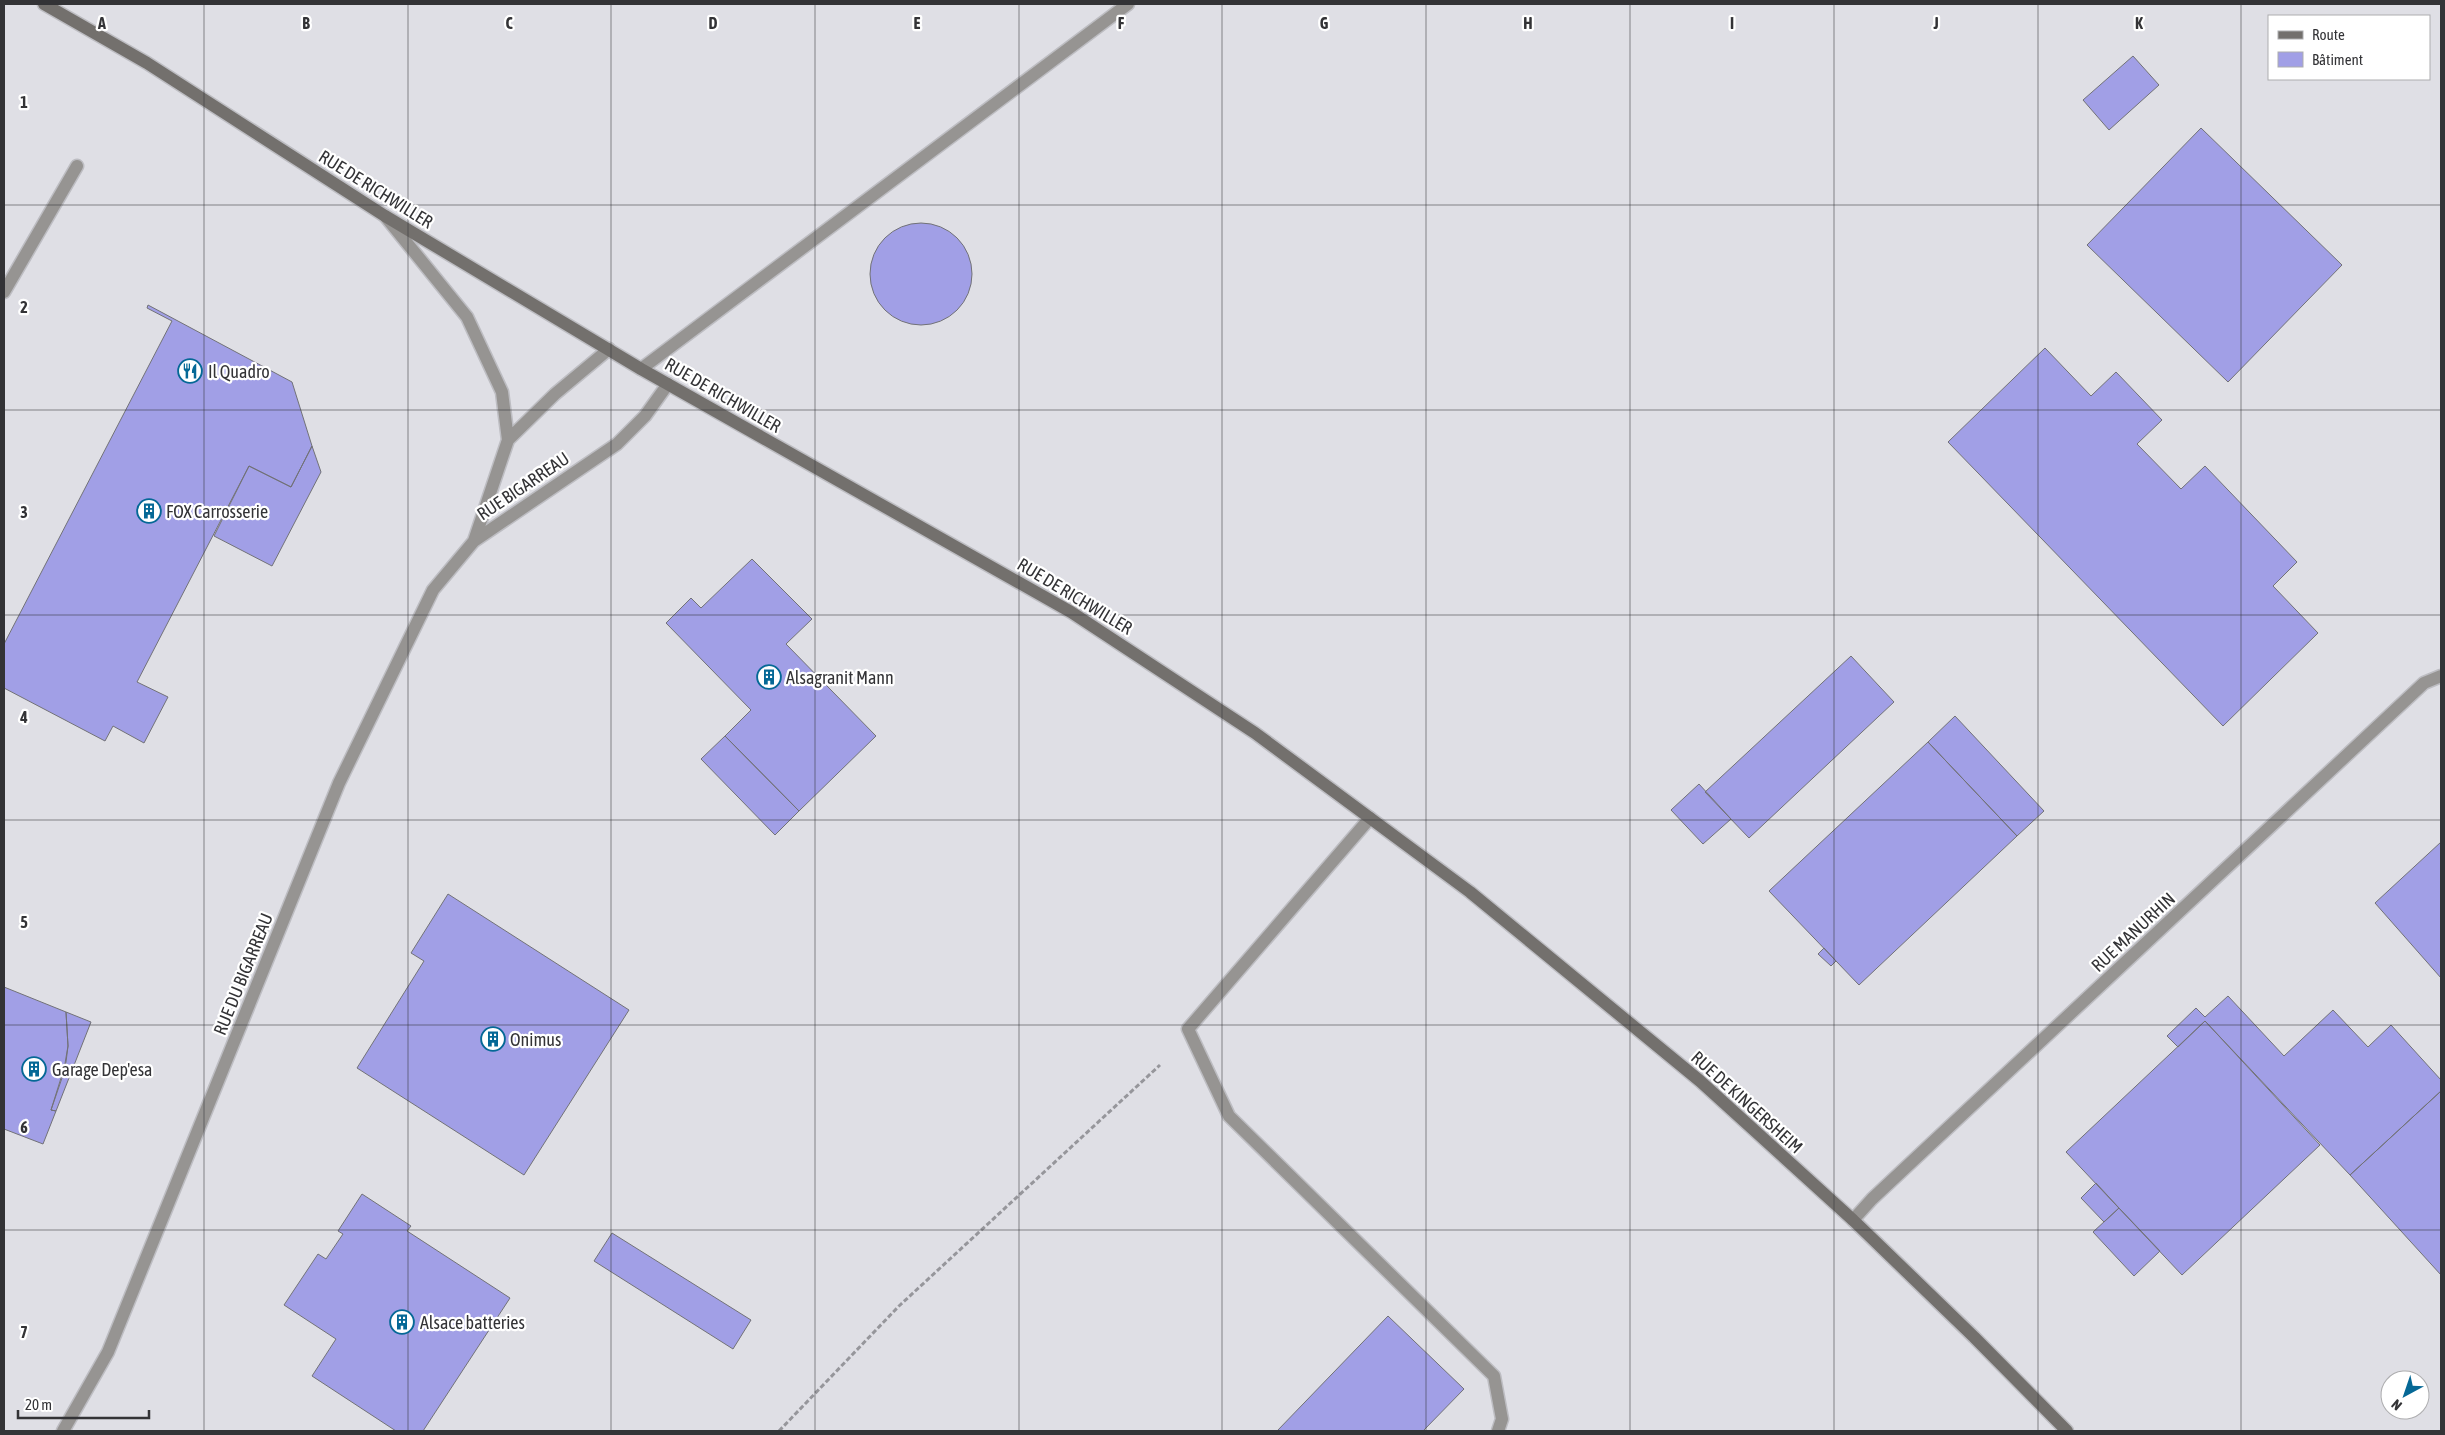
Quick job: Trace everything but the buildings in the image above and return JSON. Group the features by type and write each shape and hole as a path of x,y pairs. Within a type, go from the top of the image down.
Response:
{"main road":[{"name":"RUE DE RICHWILLER","path":"44,4 146,63 385,216 641,369 1071,612 1255,733 1375,822"},
{"name":"RUE DE KINGERSHEIM","path":"1375,822 1470,892 1700,1081 1853,1220 1974,1337 2067,1431"}],"street":[{"path":"641,369 1128,4"},
{"path":"4,292 77,166"},
{"name":"RUE BIGARREAU","path":"385,216 467,317 502,392 508,440 474,541"},
{"name":"RUE BIGARREAU","path":"508,440 555,394 609,350"},
{"name":"RUE BIGARREAU","path":"474,541 617,444 645,416 668,384"},
{"name":"RUE DU BIGARREAU","path":"63,1431 108,1352 340,783 433,590 474,541"},
{"name":"RUE MANURHIN","path":"1853,1220 1872,1199 2424,683 2441,676"},
{"path":"1375,822 1188,1029 1229,1116 1494,1376 1502,1419 1498,1431"}],"path":[{"path":"779,1431 899,1306 1160,1065"}],"place":[{"name":"Il Quadro","path":"190,371"},
{"name":"FOX Carrosserie","path":"149,511"},
{"name":"Alsagranit Mann","path":"769,677"},
{"name":"Onimus","path":"493,1039"},
{"name":"Garage Dep'esa","path":"34,1069"},
{"name":"Alsace batteries","path":"402,1322"}]}
